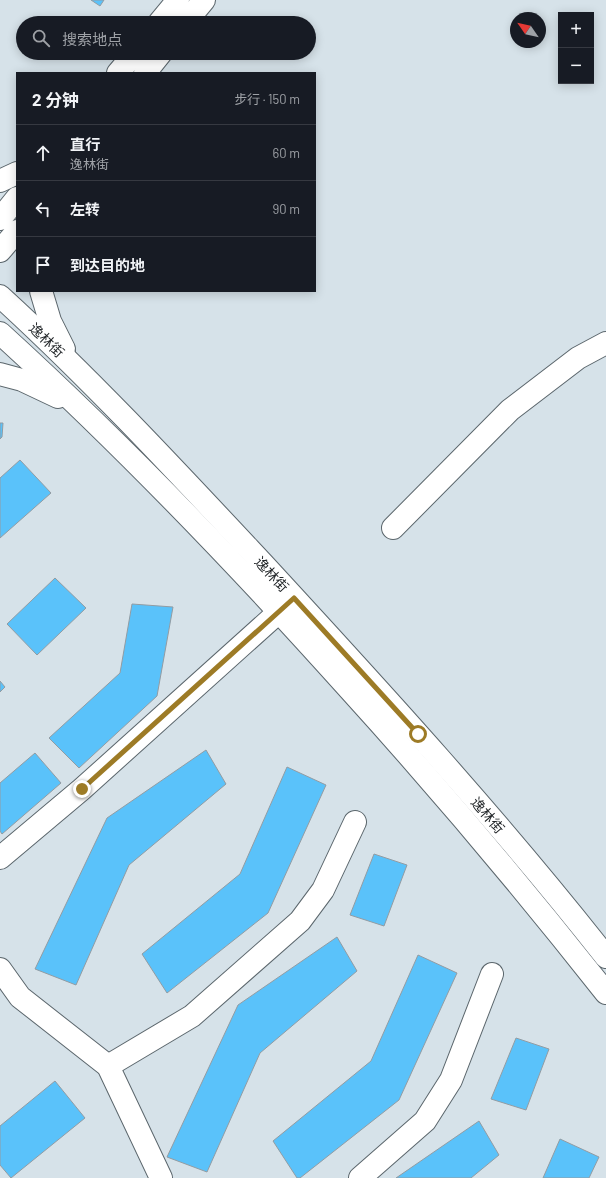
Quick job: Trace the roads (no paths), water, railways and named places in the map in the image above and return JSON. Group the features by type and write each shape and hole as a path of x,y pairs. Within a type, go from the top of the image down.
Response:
{"street":[{"path":"165,16 178,0"},
{"path":"191,16 204,0"},
{"path":"119,72 129,60"},
{"path":"146,72 155,60"},
{"path":"0,181 16,173"},
{"path":"0,219 16,199"},
{"path":"0,251 16,232"},
{"path":"41,292 50,321 64,350 83,376"},
{"name":"逸林街","path":"0,296 83,376 195,492 403,748 547,918 606,993"},
{"name":"逸林街","path":"0,333 88,416 181,508 287,604 418,734 564,903 606,957"},
{"path":"393,528 510,410 578,358 606,343"},
{"path":"0,374 22,380 52,394 88,416"},
{"path":"0,858 88,784 287,604"},
{"path":"108,1066 192,1016 300,921 323,890 355,822"},
{"path":"0,969 20,997 108,1066 161,1178"},
{"path":"360,1178 425,1121 451,1080 492,974"}]}
